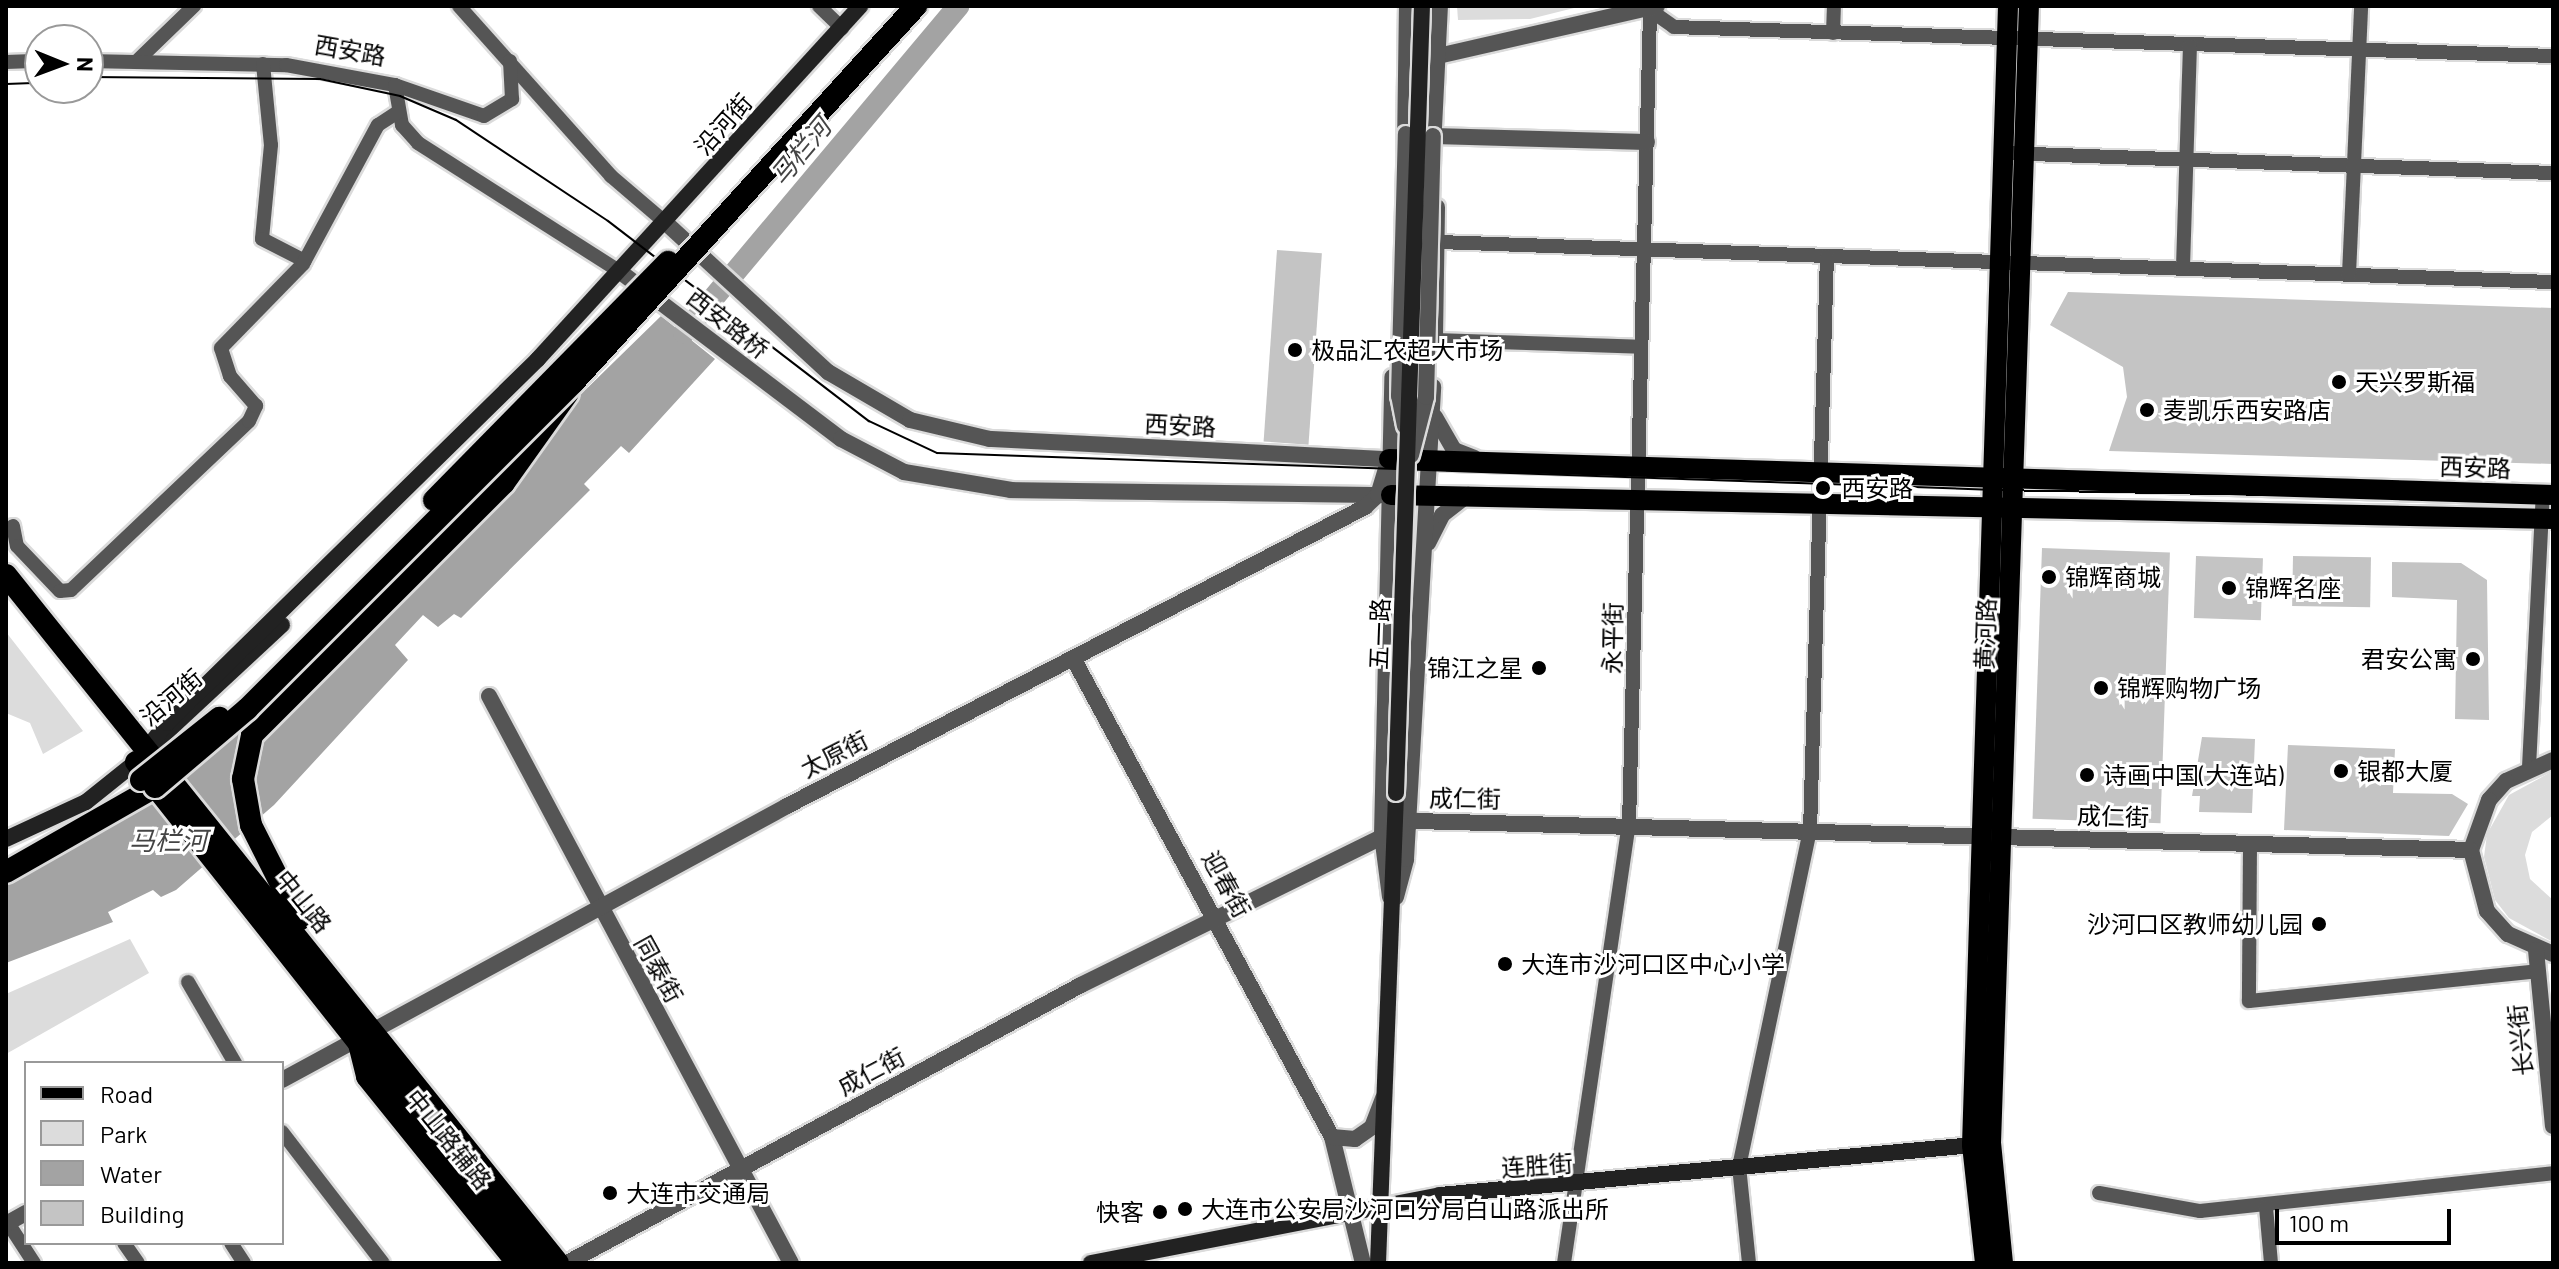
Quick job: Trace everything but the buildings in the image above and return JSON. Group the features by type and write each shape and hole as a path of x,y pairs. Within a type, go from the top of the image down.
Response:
{"highway":[{"path":"6,856 80,821 219,718 700,230 900,6"},
{"path":"6,872 89,831 205,749 573,383 916,6"},
{"path":"329,973 260,847 243,779 252,735 504,483 573,383"},
{"name":"中山路","path":"6,575 142,754 366,1036 558,1263"},
{"name":"中山路","path":"232,867 329,973 366,1036 533,1263"}],"main road":[{"name":"沿河街","path":"6,839 86,802 142,754 666,223 860,6"},
{"name":"五一路","path":"1378,1263 1411,455 1422,6"},
{"name":"黄河路","path":"2008,6 2007,39 2015,153"},
{"name":"黄河路","path":"1985,1263 1982,1144 1995,837 2015,153 2029,6"},
{"name":"西安路","path":"1389,459 1430,465 1510,468 2548,495"},
{"name":"西安路","path":"1384,495 1474,491 2547,519"},
{"name":"中山路辅路","path":"366,1036 366,1077 516,1263"},
{"name":"黄河路","path":"1982,1144 2003,1263"},
{"name":"连胜街","path":"1092,1263 1381,1205 1982,1144"}],"street":[{"path":"138,60 194,6"},
{"path":"459,6 611,176 666,223"},
{"path":"819,6 842,28"},
{"path":"1407,6 1399,396 1411,455"},
{"path":"1411,455 1426,397 1435,58 1440,6"},
{"path":"1833,33 1834,6"},
{"path":"2349,274 2361,6"},
{"path":"1408,61 1435,58 1654,8 1674,27 2553,56"},
{"name":"永平街","path":"1564,1263 1629,825 1647,142 1654,8"},
{"path":"2183,267 2189,158 2190,46"},
{"name":"西安路","path":"104,61 263,64 395,85 398,112 418,143 619,271"},
{"path":"395,85 493,115 512,99 510,61"},
{"path":"263,64 271,145 262,239 305,261"},
{"path":"13,526 17,546 60,591 71,590 249,421 256,406 230,376 221,348 305,261 378,125 398,112"},
{"path":"1394,830 1390,544 1384,495 1389,459 1406,134"},
{"path":"1433,136 1647,142"},
{"path":"1394,830 1424,564 1430,465 1439,242 1433,136"},
{"path":"2015,153 2553,173"},
{"name":"西安路桥","path":"666,223 792,340"},
{"path":"1439,242 2553,282"},
{"path":"1749,1263 1739,1167 1810,831 1827,256"},
{"name":"西安路桥","path":"619,271 841,439 940,483 1384,495"},
{"name":"西安路","path":"792,340 853,390 937,429 1140,450 1389,459"},
{"path":"1435,340 1641,347"},
{"path":"1354,458 1377,447 1391,392"},
{"path":"1432,404 1454,450 1510,468"},
{"name":"太原街","path":"284,1079 598,908 1351,514 1430,465"},
{"path":"1424,564 1442,515 1474,491"},
{"path":"2529,767 2548,495"},
{"path":"1351,514 1377,518 1390,544"},
{"name":"迎春街","path":"1073,658 1217,915 1332,1137 1363,1263"},
{"name":"同泰街","path":"489,696 598,908 791,1263"},
{"path":"2553,760 2529,767 2489,800 2471,850 2487,911 2536,950 2553,954"},
{"name":"成仁街","path":"567,1263 1217,915 1394,830 1629,825 2471,850"},
{"path":"2250,844 2249,1001 2537,971"},
{"name":"长兴街","path":"2536,950 2553,1126"},
{"path":"188,982 234,1061"},
{"path":"1332,1137 1355,1139 1372,1127 1385,1093"},
{"path":"284,1135 383,1263"},
{"path":"2099,1193 2200,1211 2266,1207 2553,1173"},
{"path":"2266,1207 2271,1263"},
{"path":"7,1224 34,1263"},
{"path":"125,1245 138,1263"},
{"path":"232,1245 244,1263"}],"green space":[{"path":"1457,6 1582,6 1530,19 1458,20"},
{"path":"6,632 83,731 43,754 30,723 6,713"},
{"path":"2553,771 2553,815 2532,832 2525,855 2530,879 2553,900 2553,942 2509,918 2495,900 2484,857 2487,834 2509,795"},
{"path":"130,939 149,973 6,1054 6,994"}],"water":[{"name":"马栏河","path":"661,316 715,359 629,453 621,446 584,484 590,490 461,618 454,614 438,627 423,615 395,645 408,660 274,805 176,890 161,897 153,890 108,912 113,922 6,963 6,871 88,838 221,746"}],"waterway":[{"name":"马栏河","path":"684,333 958,6"}],"tram line":[{"path":"104,77 320,79 400,96 456,120 608,221 869,421 937,453 1995,490 2553,500"},
{"path":"6,84 24,83"}],"place":[{"name":"极品汇农超大市场","path":"1295,350"},
{"name":"天兴罗斯福","path":"2339,382"},
{"name":"麦凯乐西安路店","path":"2147,410"},
{"name":"西安路","path":"1823,488"},
{"name":"锦辉商城","path":"2049,577"},
{"name":"锦辉名座","path":"2229,588"},
{"name":"君安公寓","path":"2473,659"},
{"name":"锦江之星","path":"1539,668"},
{"name":"锦辉购物广场","path":"2101,688"},
{"name":"银都大厦","path":"2341,771"},
{"name":"诗画中国(大连站)","path":"2087,775"},
{"name":"沙河口区教师幼儿园","path":"2319,924"},
{"name":"大连市沙河口区中心小学","path":"1505,964"},
{"name":"大连市交通局","path":"610,1193"},
{"name":"大连市公安局沙河口分局白山路派出所","path":"1185,1209"},
{"name":"快客","path":"1160,1212"}]}
